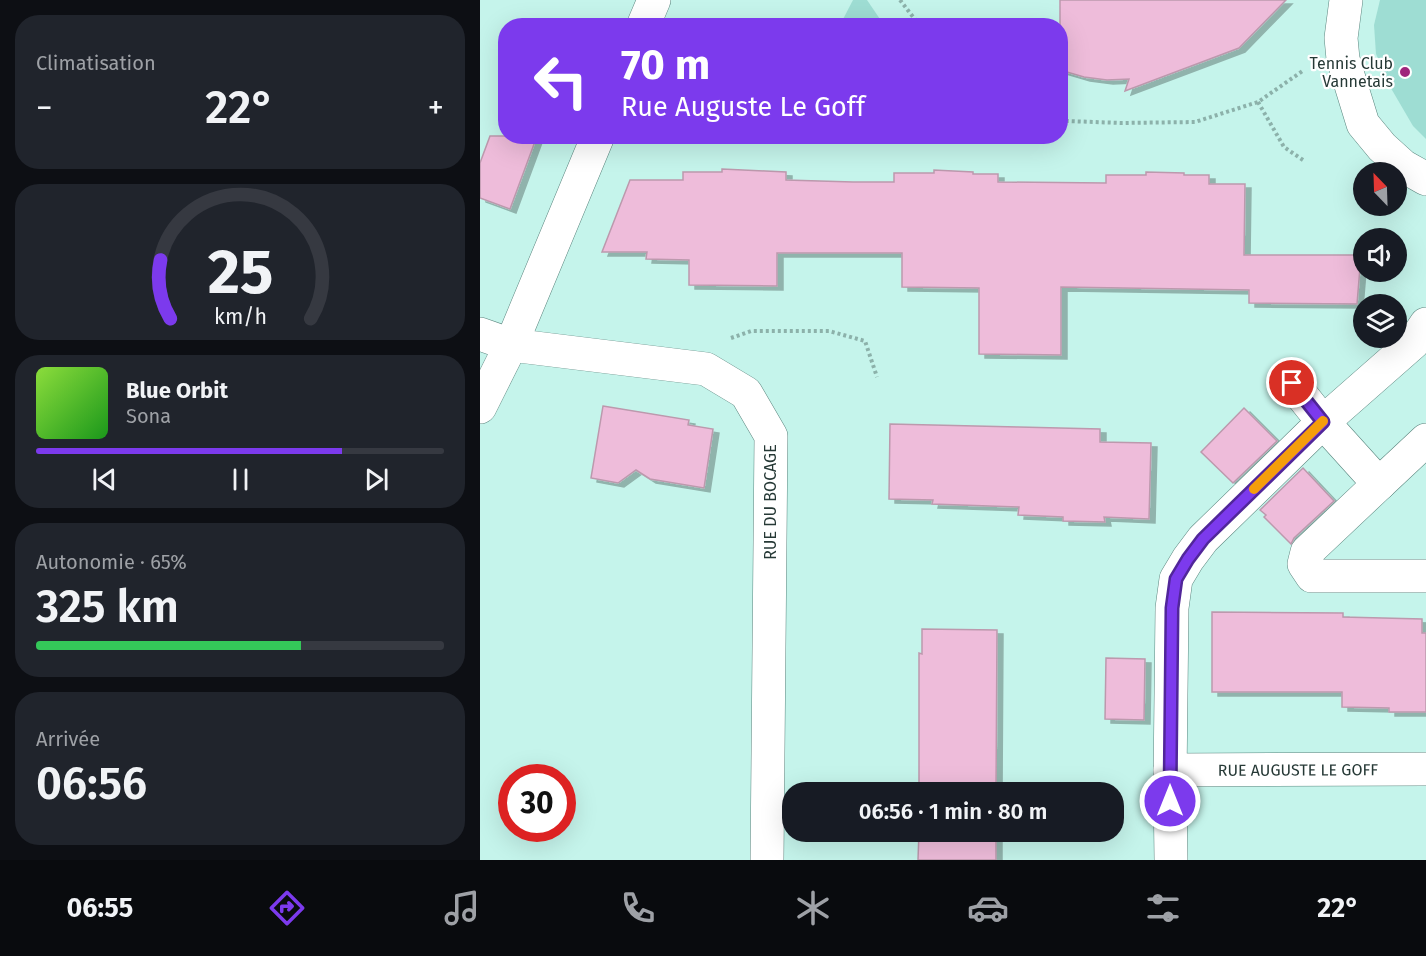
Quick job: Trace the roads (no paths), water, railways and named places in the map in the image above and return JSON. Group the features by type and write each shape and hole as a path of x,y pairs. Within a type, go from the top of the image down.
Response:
{"street":[{"path":"646,18 654,0"},
{"path":"1346,0 1341,38 1343,59 1364,124 1382,147 1403,166 1426,179"},
{"path":"480,407 512,345 595,144"},
{"path":"1171,860 1161,777 1176,579 1203,539 1323,422 1414,342 1426,324"},
{"name":"RUE DU BOCAGE","path":"480,334 512,345 706,369 746,393 771,436 767,860"},
{"path":"1292,383 1323,422 1379,484"},
{"path":"1426,440 1307,552 1304,564 1312,576 1426,576"},
{"name":"RUE AUGUSTE LE GOFF","path":"1161,777 1426,769"}],"place":[{"name":"Tennis Club Vannetais","path":"1405,72"}]}
